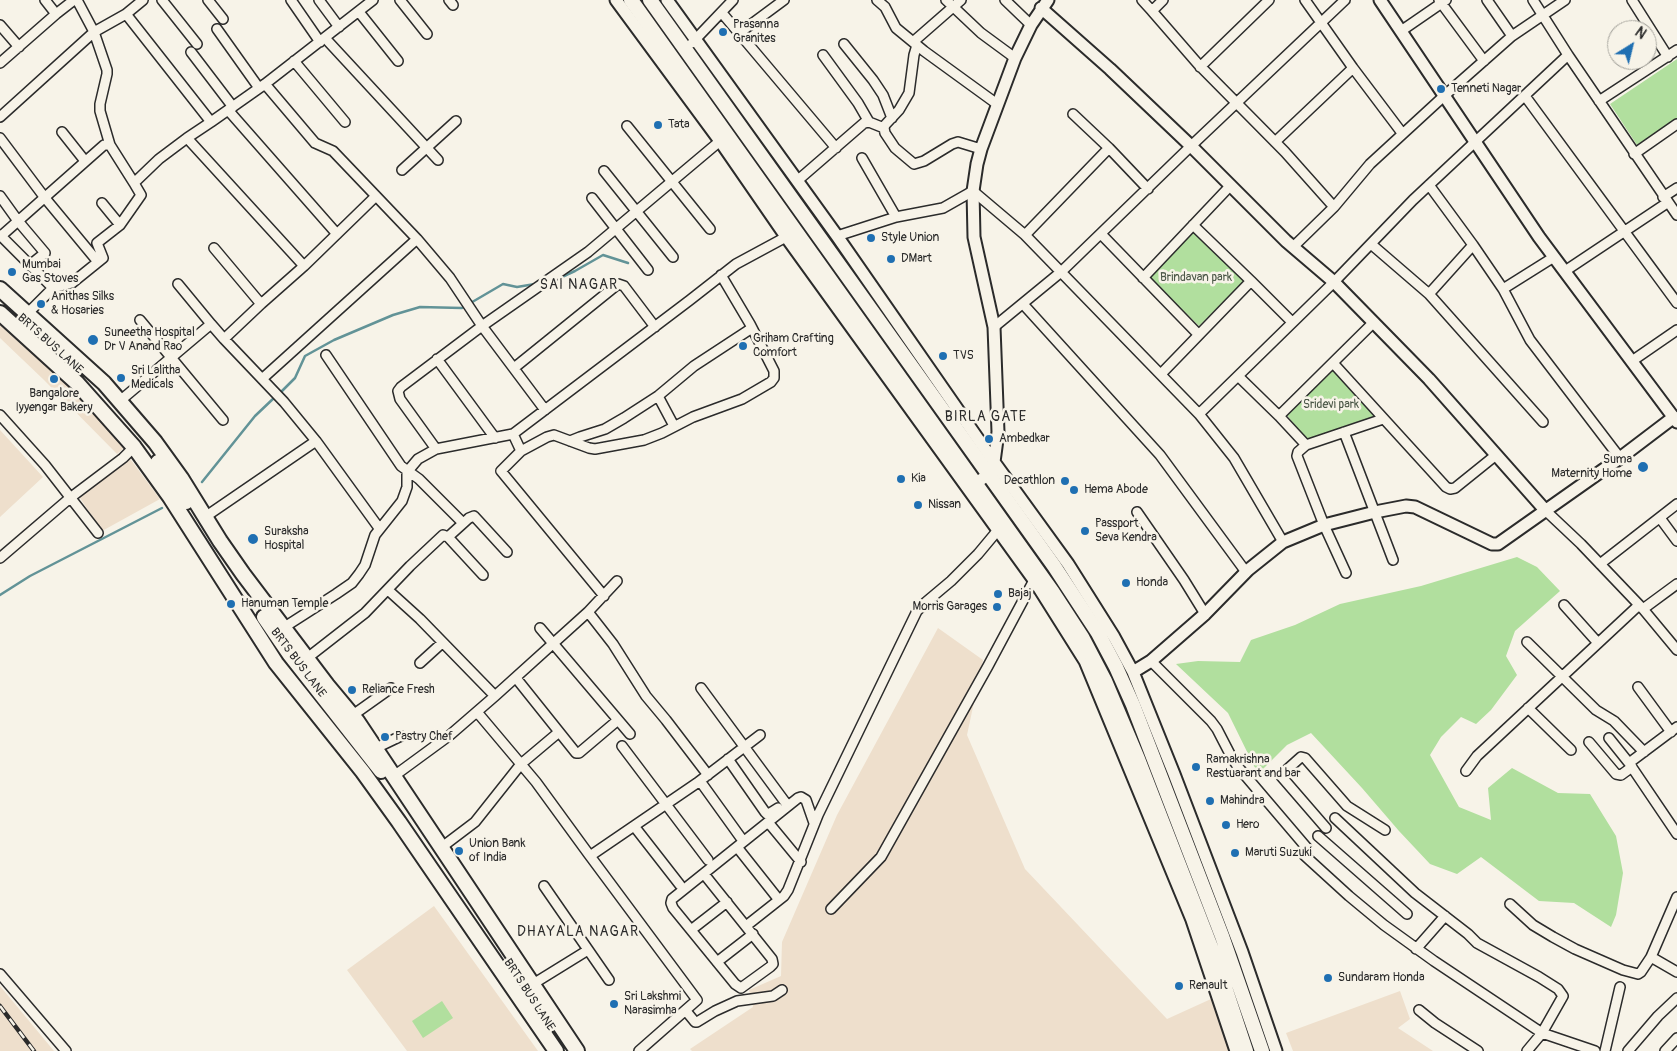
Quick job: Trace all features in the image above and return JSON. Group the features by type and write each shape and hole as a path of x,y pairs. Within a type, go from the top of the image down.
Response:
{"main road":[{"path":"631,0 972,486 1062,605 1092,655 1138,759 1212,951 1246,1051"},
{"path":"650,0 691,45 992,468 1098,634 1116,667 1133,705 1222,936 1262,1051"},
{"path":"0,289 87,366 121,400 155,442 181,478 243,574 306,658 353,715 376,748 576,1051"},
{"name":"BRTS BUS LANE","path":"0,299 46,347 92,381 153,454 220,555 290,655 386,779 566,1051"},
{"path":"0,313 46,347 134,447 170,497 276,663 363,772 556,1051"}],"street":[{"path":"45,0 56,14"},
{"path":"0,63 56,14 75,0 94,32 108,74 100,111 110,145 141,195 120,225 97,243 103,258 72,283 53,288 28,313"},
{"path":"0,117 94,32 126,14 143,0"},
{"path":"162,0 197,44"},
{"path":"208,0 222,19"},
{"path":"291,0 322,40 438,160"},
{"path":"319,0 339,27"},
{"path":"134,183 159,159 186,138 262,86 374,0"},
{"path":"400,0 427,34"},
{"path":"616,0 720,140 786,237 972,486 998,530 1034,580 1084,660 1192,920 1236,1051"},
{"path":"667,0 691,45 798,181 838,236 992,468 1074,572 1094,604 1133,672 1242,952 1276,1051"},
{"path":"691,45 733,0"},
{"path":"738,34 784,0"},
{"path":"877,0 885,8 896,28 997,104"},
{"path":"884,128 899,110 909,93 915,44 949,4 961,0"},
{"path":"1005,0 1031,25"},
{"path":"1142,0 1200,67 1275,142 1334,206"},
{"path":"1152,11 1163,0"},
{"path":"1200,67 1268,0"},
{"path":"1305,0 1402,133"},
{"path":"994,327 1061,272 1345,0"},
{"path":"1133,672 1151,661 1204,614 1246,572 1284,542 1324,525 1398,507 1414,507 1492,544 1498,544 1676,418 1539,238 1380,0"},
{"path":"1487,0 1512,36"},
{"path":"1533,0 1677,216"},
{"path":"1293,248 1334,206 1370,164 1402,133 1512,36 1565,0"},
{"path":"1632,0 1668,56"},
{"path":"1401,32 1442,1 1484,61"},
{"path":"972,486 992,468 998,432 994,327 974,237 973,191 981,149 997,104 1015,58 1044,3 1293,248 1334,282 1430,379 1545,510 1641,607 1677,650"},
{"path":"949,4 981,33 1015,58"},
{"path":"359,12 398,61"},
{"path":"722,13 836,148"},
{"path":"126,14 211,122"},
{"path":"0,25 19,47"},
{"path":"217,29 262,86 315,143 333,151 450,278 482,326 545,410"},
{"path":"844,44 883,95 892,118"},
{"path":"1599,101 1677,50"},
{"path":"191,52 230,108 337,234"},
{"path":"823,55 858,103 869,122 884,128"},
{"path":"1199,414 1334,282 1429,185 1568,55"},
{"path":"294,61 345,122"},
{"path":"1275,142 1353,68"},
{"path":"1525,96 1677,302"},
{"path":"1073,114 1148,189"},
{"path":"402,170 456,121"},
{"path":"798,181 860,126 869,122"},
{"path":"1634,154 1677,124"},
{"path":"627,126 710,229"},
{"path":"884,128 885,133 895,148 914,164 924,161 958,142 981,149"},
{"path":"62,132 85,162"},
{"path":"0,138 45,198 98,262"},
{"path":"186,138 304,266"},
{"path":"436,450 400,399 398,391 482,326 588,252 720,140"},
{"path":"53,288 0,236 45,198 100,147 110,145"},
{"path":"1025,235 1109,148"},
{"path":"862,158 896,217"},
{"path":"604,171 673,257"},
{"path":"1143,278 1231,185"},
{"path":"1429,185 1474,245 1503,289 1530,340 1620,458"},
{"path":"1565,271 1624,231 1665,200 1677,188"},
{"path":"838,236 896,217 943,208 973,191"},
{"path":"973,191 1025,235 1199,414 1234,458 1284,542"},
{"path":"0,196 45,253 30,265"},
{"path":"224,339 304,266 376,196"},
{"path":"592,198 648,270"},
{"path":"102,203 120,225"},
{"path":"1193,225 1292,322"},
{"path":"1101,234 1198,334"},
{"path":"283,628 352,583 366,565 375,535 402,501 407,487 407,472 418,459 436,450 513,434 736,264 786,237"},
{"path":"262,379 416,239"},
{"path":"1371,244 1429,294 1543,422"},
{"path":"1429,294 1474,245"},
{"path":"214,248 261,304"},
{"path":"1503,289 1554,256"},
{"path":"604,596 501,471 520,451 547,437 554,435 595,449 644,440 698,415 742,399 774,378 774,371 722,275"},
{"path":"1161,374 1251,281"},
{"path":"178,284 224,339 274,389 380,528"},
{"path":"514,368 618,284 624,286 655,327"},
{"path":"1023,304 1160,455 1246,572"},
{"path":"140,320 223,420"},
{"path":"1279,416 1374,322"},
{"path":"121,400 211,324"},
{"path":"570,442 605,429 658,396 694,366 752,328"},
{"path":"1632,361 1677,330"},
{"path":"326,355 401,466 419,479 463,523"},
{"path":"437,359 495,438"},
{"path":"1333,363 1446,487 1450,489 1455,488 1496,455"},
{"path":"1238,376 1306,445"},
{"path":"658,396 674,426"},
{"path":"0,415 45,465 98,533"},
{"path":"1346,572 1324,525 1297,456 1298,452 1306,445 1383,419"},
{"path":"1344,432 1393,560"},
{"path":"513,434 520,451"},
{"path":"205,516 316,442"},
{"path":"0,558 70,498 123,458 134,447"},
{"path":"1600,564 1677,504"},
{"path":"1137,512 1184,580 1204,614"},
{"path":"448,537 469,518 474,516 506,552"},
{"path":"1660,518 1677,541"},
{"path":"746,926 779,900 788,890 801,862 814,823 918,612 926,602 951,581 978,554 998,530"},
{"path":"306,658 364,613 440,537 445,535 448,537 483,575"},
{"path":"831,909 881,857 1034,580"},
{"path":"394,776 450,735 477,712 588,612 618,581"},
{"path":"1466,771 1477,756 1598,643 1641,607 1677,584"},
{"path":"388,590 414,612 495,696"},
{"path":"1564,605 1598,643"},
{"path":"588,612 613,644 646,696 708,775"},
{"path":"540,628 630,734"},
{"path":"1527,642 1596,710 1614,721 1644,752"},
{"path":"420,662 442,643"},
{"path":"1151,661 1211,721 1238,767 1308,848"},
{"path":"516,678 574,751 579,753 618,720"},
{"path":"1589,742 1616,774 1621,775 1644,752 1674,730 1638,687"},
{"path":"353,715 391,688"},
{"path":"702,688 785,802"},
{"path":"1528,708 1571,750"},
{"path":"477,712 521,764 696,998 696,1002 639,1051"},
{"path":"442,847 475,822 521,764 559,732"},
{"path":"590,856 668,804 760,735"},
{"path":"376,748 401,736"},
{"path":"1609,738 1631,765 1677,834"},
{"path":"622,746 668,804 708,860"},
{"path":"1326,828 1283,779 1282,774 1299,758 1303,757 1347,806 1385,830"},
{"path":"728,759 765,812 770,814 797,792"},
{"path":"700,781 741,838"},
{"path":"704,874 772,959 773,964 770,968 742,988 735,984 673,908 672,899 801,796 806,800 814,823"},
{"path":"1347,806 1304,851 1304,855 1384,925 1506,1011 1542,1033 1595,1051"},
{"path":"1335,818 1415,893 1484,948 1539,976 1561,993 1562,999 1542,1033 1527,1051"},
{"path":"768,822 801,862"},
{"path":"634,826 680,885"},
{"path":"1318,836 1407,914"},
{"path":"737,847 779,900"},
{"path":"544,886 609,980"},
{"path":"1510,904 1533,925 1553,937 1575,949 1634,974 1641,972 1651,957 1677,897"},
{"path":"692,930 727,902"},
{"path":"1416,949 1446,916"},
{"path":"717,962 753,934"},
{"path":"533,984 588,950"},
{"path":"1651,957 1677,972"},
{"path":"0,974 66,1051"},
{"path":"1605,1051 1620,986"},
{"path":"686,1011 697,1022 715,1010 731,1003 773,996 782,990"},
{"path":"1628,1051 1658,1016 1677,998"},
{"path":"1419,1010 1435,1024 1478,1051"},
{"path":"1665,1051 1677,1038"}],"shaded area":[{"path":"0,322 77,393 125,447 117,454 0,338"},
{"path":"0,430 43,477 0,517"},
{"path":"128,456 160,499 102,531 78,495"},
{"path":"938,628 983,660 967,735 1025,869 1167,1019 1211,999 1229,1051 692,1051 690,1049 753,1007 749,990 781,976 782,942 837,815"},
{"path":"434,906 538,1051 407,1051 347,970"},
{"path":"0,986 54,1051 0,1051"},
{"path":"1400,991 1410,1019 1398,1028 1433,1051 1293,1051 1286,1033"}],"green space":[{"path":"1677,59 1677,119 1637,145 1610,104"},
{"name":"Brindavan park","path":"1193,229 1245,280 1199,326 1147,275"},
{"name":"Sridevi park","path":"1332,367 1377,415 1308,442 1286,414"},
{"path":"1517,557 1537,567 1560,591 1515,631 1506,656 1517,675 1491,710 1476,724 1461,717 1441,737 1430,755 1459,807 1491,820 1488,788 1512,768 1558,793 1590,794 1616,836 1623,873 1616,915 1611,927 1574,903 1539,901 1481,857 1457,874 1430,864 1311,733 1287,745 1258,774 1228,713 1176,664 1198,661 1240,662 1251,640 1295,625 1340,604 1421,586"},
{"path":"442,1001 453,1018 423,1038 412,1021"}],"waterway":[{"path":"551,282 603,255 628,263"},
{"path":"279,394 295,378 305,356 334,340 393,315 420,307 462,308 503,284 517,287 535,284"},
{"path":"202,482 255,416 275,397"},
{"path":"0,595 30,576 162,508"}],"railway":[{"path":"0,1006 34,1051"}],"place":[{"name":"Prasanna Granites","path":"723,32"},
{"name":"Tenneti Nagar","path":"1441,89"},
{"name":"Tata","path":"658,125"},
{"name":"Style Union","path":"871,238"},
{"name":"DMart","path":"891,259"},
{"name":"Mumbai Gas Stoves","path":"12,272"},
{"name":"Anithas Silks & Hosaries","path":"41,304"},
{"name":"Suneetha Hospital Dr V Anand Rao","path":"93,340"},
{"name":"Griham Crafting Comfort","path":"743,346"},
{"name":"TVS","path":"943,356"},
{"name":"Sri Lalitha Medicals","path":"121,378"},
{"name":"Bangalore Iyyengar Bakery","path":"54,379"},
{"name":"Ambedkar","path":"989,439"},
{"name":"Suma Maternity Home","path":"1643,467"},
{"name":"Kia","path":"901,479"},
{"name":"Decathlon","path":"1065,481"},
{"name":"Hema Abode","path":"1074,490"},
{"name":"Nissan","path":"918,505"},
{"name":"Passport Seva Kendra","path":"1085,531"},
{"name":"Suraksha Hospital","path":"253,539"},
{"name":"Honda","path":"1126,583"},
{"name":"Bajaj","path":"998,594"},
{"name":"Hanuman Temple","path":"231,604"},
{"name":"Morris Garages","path":"997,607"},
{"name":"Reliance Fresh","path":"352,690"},
{"name":"Pastry Chef","path":"385,737"},
{"name":"Ramakrishna Restuarant and bar","path":"1196,767"},
{"name":"Mahindra","path":"1210,801"},
{"name":"Hero","path":"1226,825"},
{"name":"Union Bank of India","path":"459,851"},
{"name":"Maruti Suzuki","path":"1235,853"},
{"name":"Sundaram Honda","path":"1328,978"},
{"name":"Renault","path":"1179,986"},
{"name":"Sri Lakshmi Narasimha","path":"614,1004"}],"district":[{"name":"SAI NAGAR","path":"579,285"},
{"name":"BIRLA GATE","path":"986,417"},
{"name":"DHAYALA NAGAR","path":"578,932"}]}
